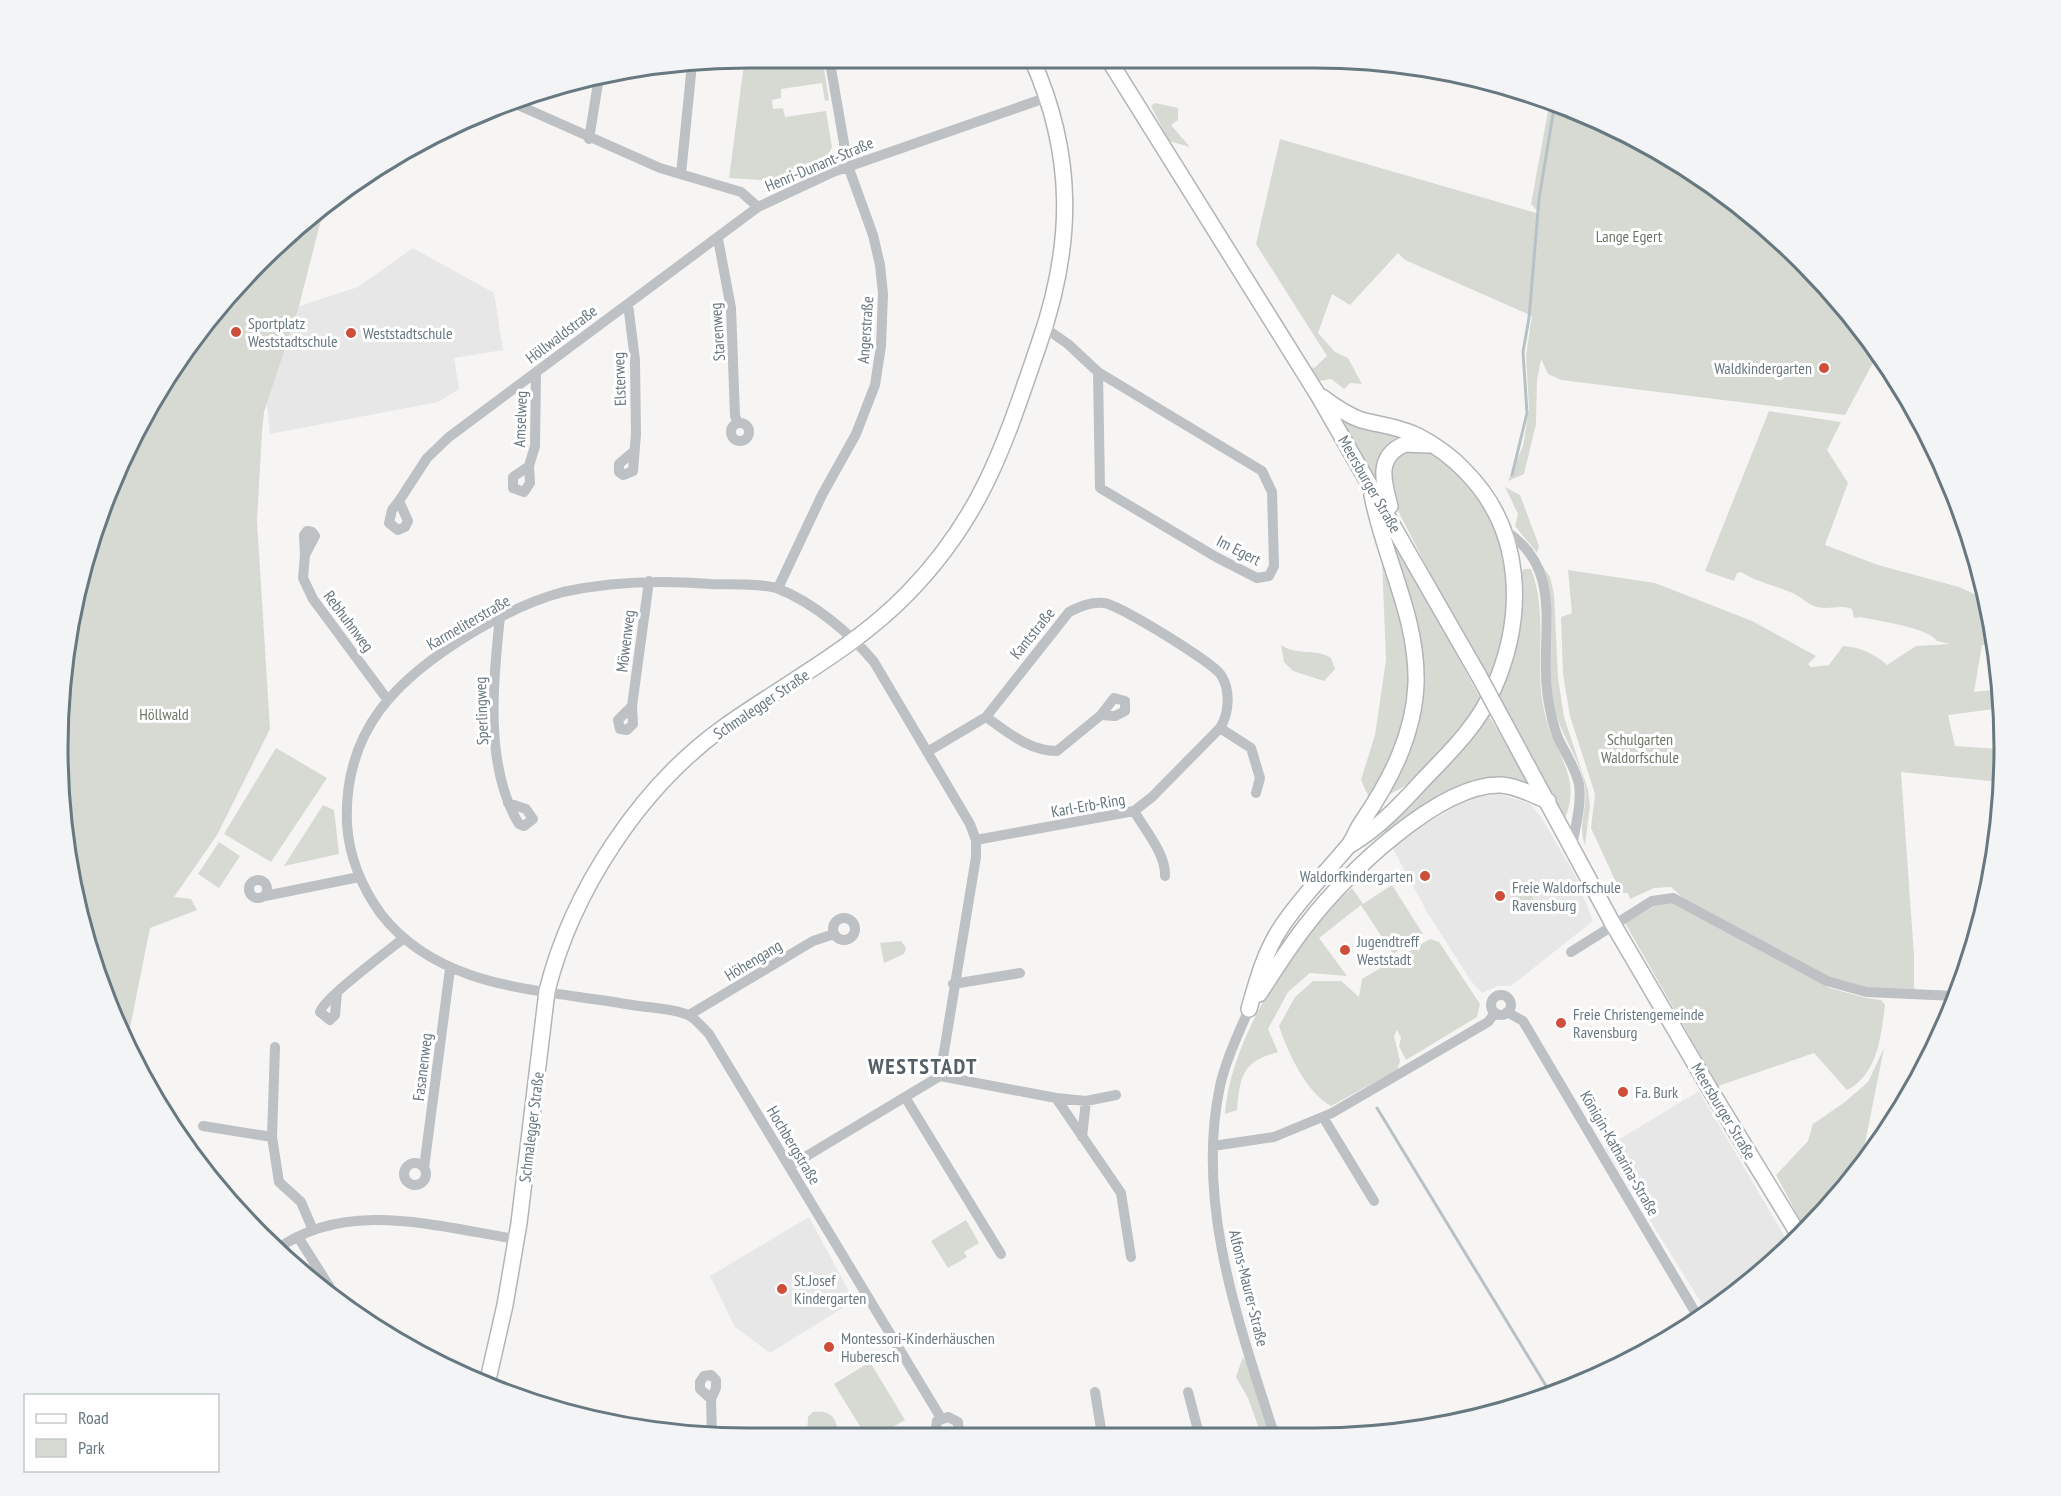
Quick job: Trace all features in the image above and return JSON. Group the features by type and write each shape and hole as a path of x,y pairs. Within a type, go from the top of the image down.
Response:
{"street":[{"name":"Angerstraße","path":"778,588 822,495 856,434 875,385 881,346 883,294 873,235 848,166 831,68"},
{"name":"Schmalegger Straße","path":"488,1377 516,1239 547,991 554,962 584,893 617,840 665,780 722,728 855,640 908,593 943,553 975,507 1000,456 1045,328 1060,265 1066,204 1062,154 1048,97 1036,68"},
{"name":"Meersburger Straße","path":"1114,68 1370,481 1548,801 1613,924 1795,1228"},
{"path":"681,174 691,70"},
{"path":"589,139 598,85"},
{"name":"Henri-Dunant-Straße","path":"521,107 589,139 681,174 741,192 758,207 848,166 1048,97"},
{"name":"Höllwaldstraße","path":"399,501 427,458 449,437 758,207"},
{"name":"Starenweg","path":"718,239 731,308 735,416 738,423"},
{"name":"Elsterweg","path":"628,304 635,378 636,434 633,452"},
{"name":"Im Egert","path":"1045,328 1068,344 1098,372 1262,471 1272,492 1274,566 1269,576 1257,578 1216,557 1100,488 1098,372"},
{"name":"Amselweg","path":"529,466 535,446 536,373"},
{"path":"1318,395 1360,419 1417,435 1458,464 1479,487 1504,530 1514,566 1515,599 1504,660 1493,691 1470,727 1423,781 1398,807 1350,844"},
{"path":"1399,534 1382,479 1383,468 1387,459 1401,446 1415,442 1432,445"},
{"path":"1249,1009 1266,953 1304,895 1350,844 1377,802 1404,743 1416,684 1410,628 1403,595 1376,514 1370,481"},
{"path":"1504,530 1518,539 1528,552 1544,585 1548,612 1545,677 1548,700 1558,738 1579,784 1572,847"},
{"name":"Rebhuhnweg","path":"305,555 303,578 314,599 387,699"},
{"name":"Karmeliterstraße","path":"547,991 476,978 450,969 431,959 404,938 377,909 359,877 347,827 349,779 358,746 387,699 406,678 431,659 500,617 562,593 649,581 778,588 832,621 855,640"},
{"name":"Möwenweg","path":"632,706 649,581"},
{"name":"Kantstraße","path":"927,752 986,717 1069,612 1084,604 1107,604 1123,611 1215,668 1223,678 1228,697 1226,716 1220,728 1159,791 1134,811"},
{"name":"Sperlingweg","path":"500,617 494,715 501,772 508,803"},
{"path":"855,640 874,662 970,824 976,840 976,857 953,984 940,1076"},
{"path":"986,717 1026,744 1044,751 1057,751 1101,715"},
{"path":"1220,728 1251,748 1260,778 1256,793"},
{"path":"1377,802 1398,796 1423,781"},
{"path":"1249,1009 1308,923 1374,853 1408,826 1455,796 1486,786 1518,788 1548,801"},
{"name":"Karl-Erb-Ring","path":"976,840 1134,811 1160,855 1165,867 1165,876"},
{"path":"265,896 359,877"},
{"path":"1571,952 1652,901 1673,898 1827,981 1866,992 1947,996"},
{"name":"Höhengang","path":"689,1015 813,941 834,934"},
{"path":"337,993 404,938"},
{"name":"Fasanenweg","path":"424,1168 450,969"},
{"path":"953,984 1020,973"},
{"path":"547,991 689,1015"},
{"name":"Königin-Katharina-Straße","path":"1327,1115 1488,1022 1495,1013 1491,1002 1500,995 1509,1000 1510,1006 1507,1012 1524,1021 1695,1311"},
{"name":"Alfons-Maurer-Straße","path":"1249,1009 1220,1087 1213,1146 1218,1229 1226,1269 1272,1428"},
{"path":"1495,1013 1501,1015 1507,1012"},
{"name":"Hochbergstraße","path":"689,1015 709,1034 941,1418 948,1417 955,1420 960,1428"},
{"path":"275,1047 272,1137 279,1182 301,1202 313,1230"},
{"path":"789,1166 940,1076 1056,1098 1086,1101 1116,1095"},
{"path":"905,1097 1001,1254"},
{"path":"1056,1098 1121,1194 1131,1257"},
{"path":"1082,1137 1086,1101"},
{"path":"1213,1146 1274,1137 1327,1115 1374,1201"},
{"path":"203,1126 272,1137"},
{"path":"284,1245 313,1230 339,1223 387,1220 516,1239"},
{"path":"298,1237 326,1282"},
{"path":"1095,1392 1101,1428"},
{"path":"1188,1392 1197,1428"},
{"path":"711,1399 712,1427"},
{"path":"934,1428 941,1418"}],"shaded area":[{"name":"Weststadtschule","path":"413,248 494,293 503,350 454,358 459,389 438,402 270,434 264,378 275,314 358,287"},
{"name":"Freie Waldorfschule Ravensburg","path":"1499,794 1529,803 1541,817 1575,875 1593,921 1511,986 1498,986 1482,993 1471,981 1427,912 1391,845 1470,798"},
{"path":"1699,1091 1785,1238 1762,1260 1703,1305 1605,1148"},
{"name":"St.Josef Kindergarten","path":"809,1217 854,1301 770,1353 735,1327 710,1276"}],"green space":[{"path":"744,68 824,68 829,100 825,101 822,83 781,89 781,98 772,100 773,109 783,108 785,117 826,111 832,147 827,157 777,181 729,178"},
{"path":"1155,103 1178,108 1178,120 1171,125 1190,147 1169,141 1151,106"},
{"name":"Lange Egert","path":"1548,110 1614,138 1691,182 1762,236 1794,267 1825,299 1873,362 1845,415 1561,380 1548,374 1541,359 1537,380 1536,424 1524,474 1508,481 1523,446 1529,409 1526,355 1532,316 1405,260 1398,253 1350,305 1332,294 1318,333 1335,352 1348,358 1362,384 1350,383 1344,389 1331,379 1320,381 1308,366 1314,368 1327,356 1256,244 1280,139 1540,214 1531,204"},
{"name":"Höllwald","path":"321,218 299,306 264,412 257,521 270,729 217,835 174,897 191,899 197,910 150,928 129,1031 104,967 91,924 73,837 69,793 69,703 73,659 91,572 119,488 138,447 182,370 236,299 299,236"},
{"name":"Schulgarten Waldorfschule","path":"1769,411 1841,422 1827,450 1848,483 1825,545 1878,565 1959,587 1975,594 1985,645 1982,645 1974,692 1991,690 1992,709 1948,715 1955,746 1994,749 1993,781 1901,772 1916,990 1866,988 1836,981 1683,898 1671,887 1654,888 1630,899 1628,893 1621,893 1591,828 1595,794 1570,716 1563,674 1561,617 1572,613 1568,570 1655,583 1752,621 1816,656 1808,664 1811,667 1829,665 1843,646 1867,652 1887,665 1916,646 1950,644 1937,641 1932,636 1913,628 1860,617 1854,618 1852,609 1814,606 1793,593 1741,572 1737,573 1734,581 1705,571"},
{"path":"1335,412 1410,437 1378,484"},
{"path":"1407,448 1439,451 1469,479 1483,498 1494,521 1502,545 1507,591 1502,637 1487,685 1389,493 1391,460"},
{"path":"1505,487 1520,495 1539,546 1537,553 1515,526 1518,514"},
{"path":"1380,512 1481,700 1427,768 1400,789 1385,796 1419,698"},
{"path":"1382,559 1403,622 1411,669 1411,692 1403,735 1371,802 1361,780 1375,735 1386,660"},
{"path":"1541,564 1550,577 1554,594 1558,678 1564,717 1588,790 1590,806 1585,845 1582,824 1585,787 1559,723 1553,700 1550,598"},
{"path":"1524,569 1531,569 1537,587 1542,700 1550,732 1566,767 1571,791 1565,818 1552,793 1506,726 1499,696 1517,642 1521,574"},
{"path":"1281,645 1293,650 1325,655 1331,658 1335,669 1324,681 1293,671 1284,662"},
{"path":"1489,716 1535,793 1499,782 1386,834 1382,825"},
{"path":"276,748 327,778 271,862 224,834"},
{"path":"323,805 334,810 339,854 284,866"},
{"path":"219,842 240,856 219,888 198,874"},
{"path":"1392,885 1423,934 1393,954 1361,905 1319,938 1347,976 1310,973 1288,992 1268,1029 1278,1052 1250,1065 1242,1079 1237,1110 1225,1114 1228,1090 1244,1041 1268,993 1309,930 1352,888 1363,904"},
{"path":"1522,889 1530,892 1533,900 1530,908 1522,911 1514,908 1511,900 1514,892"},
{"path":"1671,900 1686,905 1830,988 1881,1000 1885,1005 1876,1053 1872,1064 1857,1083 1847,1090 1814,1053 1718,1086 1625,923 1658,904"},
{"path":"1430,939 1439,942 1480,1004 1477,1017 1406,1060 1399,1046 1401,1038 1397,1030 1394,1036 1400,1061 1397,1070 1331,1106 1322,1100 1306,1082 1287,1048 1279,1026 1295,997 1313,981 1341,981 1359,997 1362,979"},
{"path":"901,941 906,948 904,954 884,963 880,943"},
{"path":"1884,1048 1864,1146 1825,1197 1801,1222 1776,1175 1808,1141 1813,1124 1845,1102 1868,1082"},
{"path":"966,1220 979,1243 964,1252 967,1257 948,1268 931,1241"},
{"path":"1243,1357 1247,1363 1267,1428 1259,1428 1248,1398 1236,1377"},
{"path":"870,1362 905,1420 891,1428 861,1428 834,1384"},
{"path":"813,1412 824,1412 835,1420 836,1428 807,1428 808,1417"}],"waterway":[{"path":"1512,475 1527,413 1523,352 1529,318 1539,199 1553,112"},
{"path":"1377,1108 1547,1387"}],"place":[{"name":"Sportplatz Weststadtschule","path":"236,332"},
{"name":"Weststadtschule","path":"351,333"},
{"name":"Waldkindergarten","path":"1824,368"},
{"name":"Waldorfkindergarten","path":"1425,876"},
{"name":"Freie Waldorfschule Ravensburg","path":"1500,896"},
{"name":"Jugendtreff Weststadt","path":"1345,950"},
{"name":"Freie Christengemeinde Ravensburg","path":"1561,1023"},
{"name":"Fa. Burk","path":"1623,1092"},
{"name":"St.Josef Kindergarten","path":"782,1289"},
{"name":"Montessori-Kinderhäuschen Huberesch","path":"829,1347"}],"district":[{"name":"WESTSTADT","path":"923,1066"}]}
